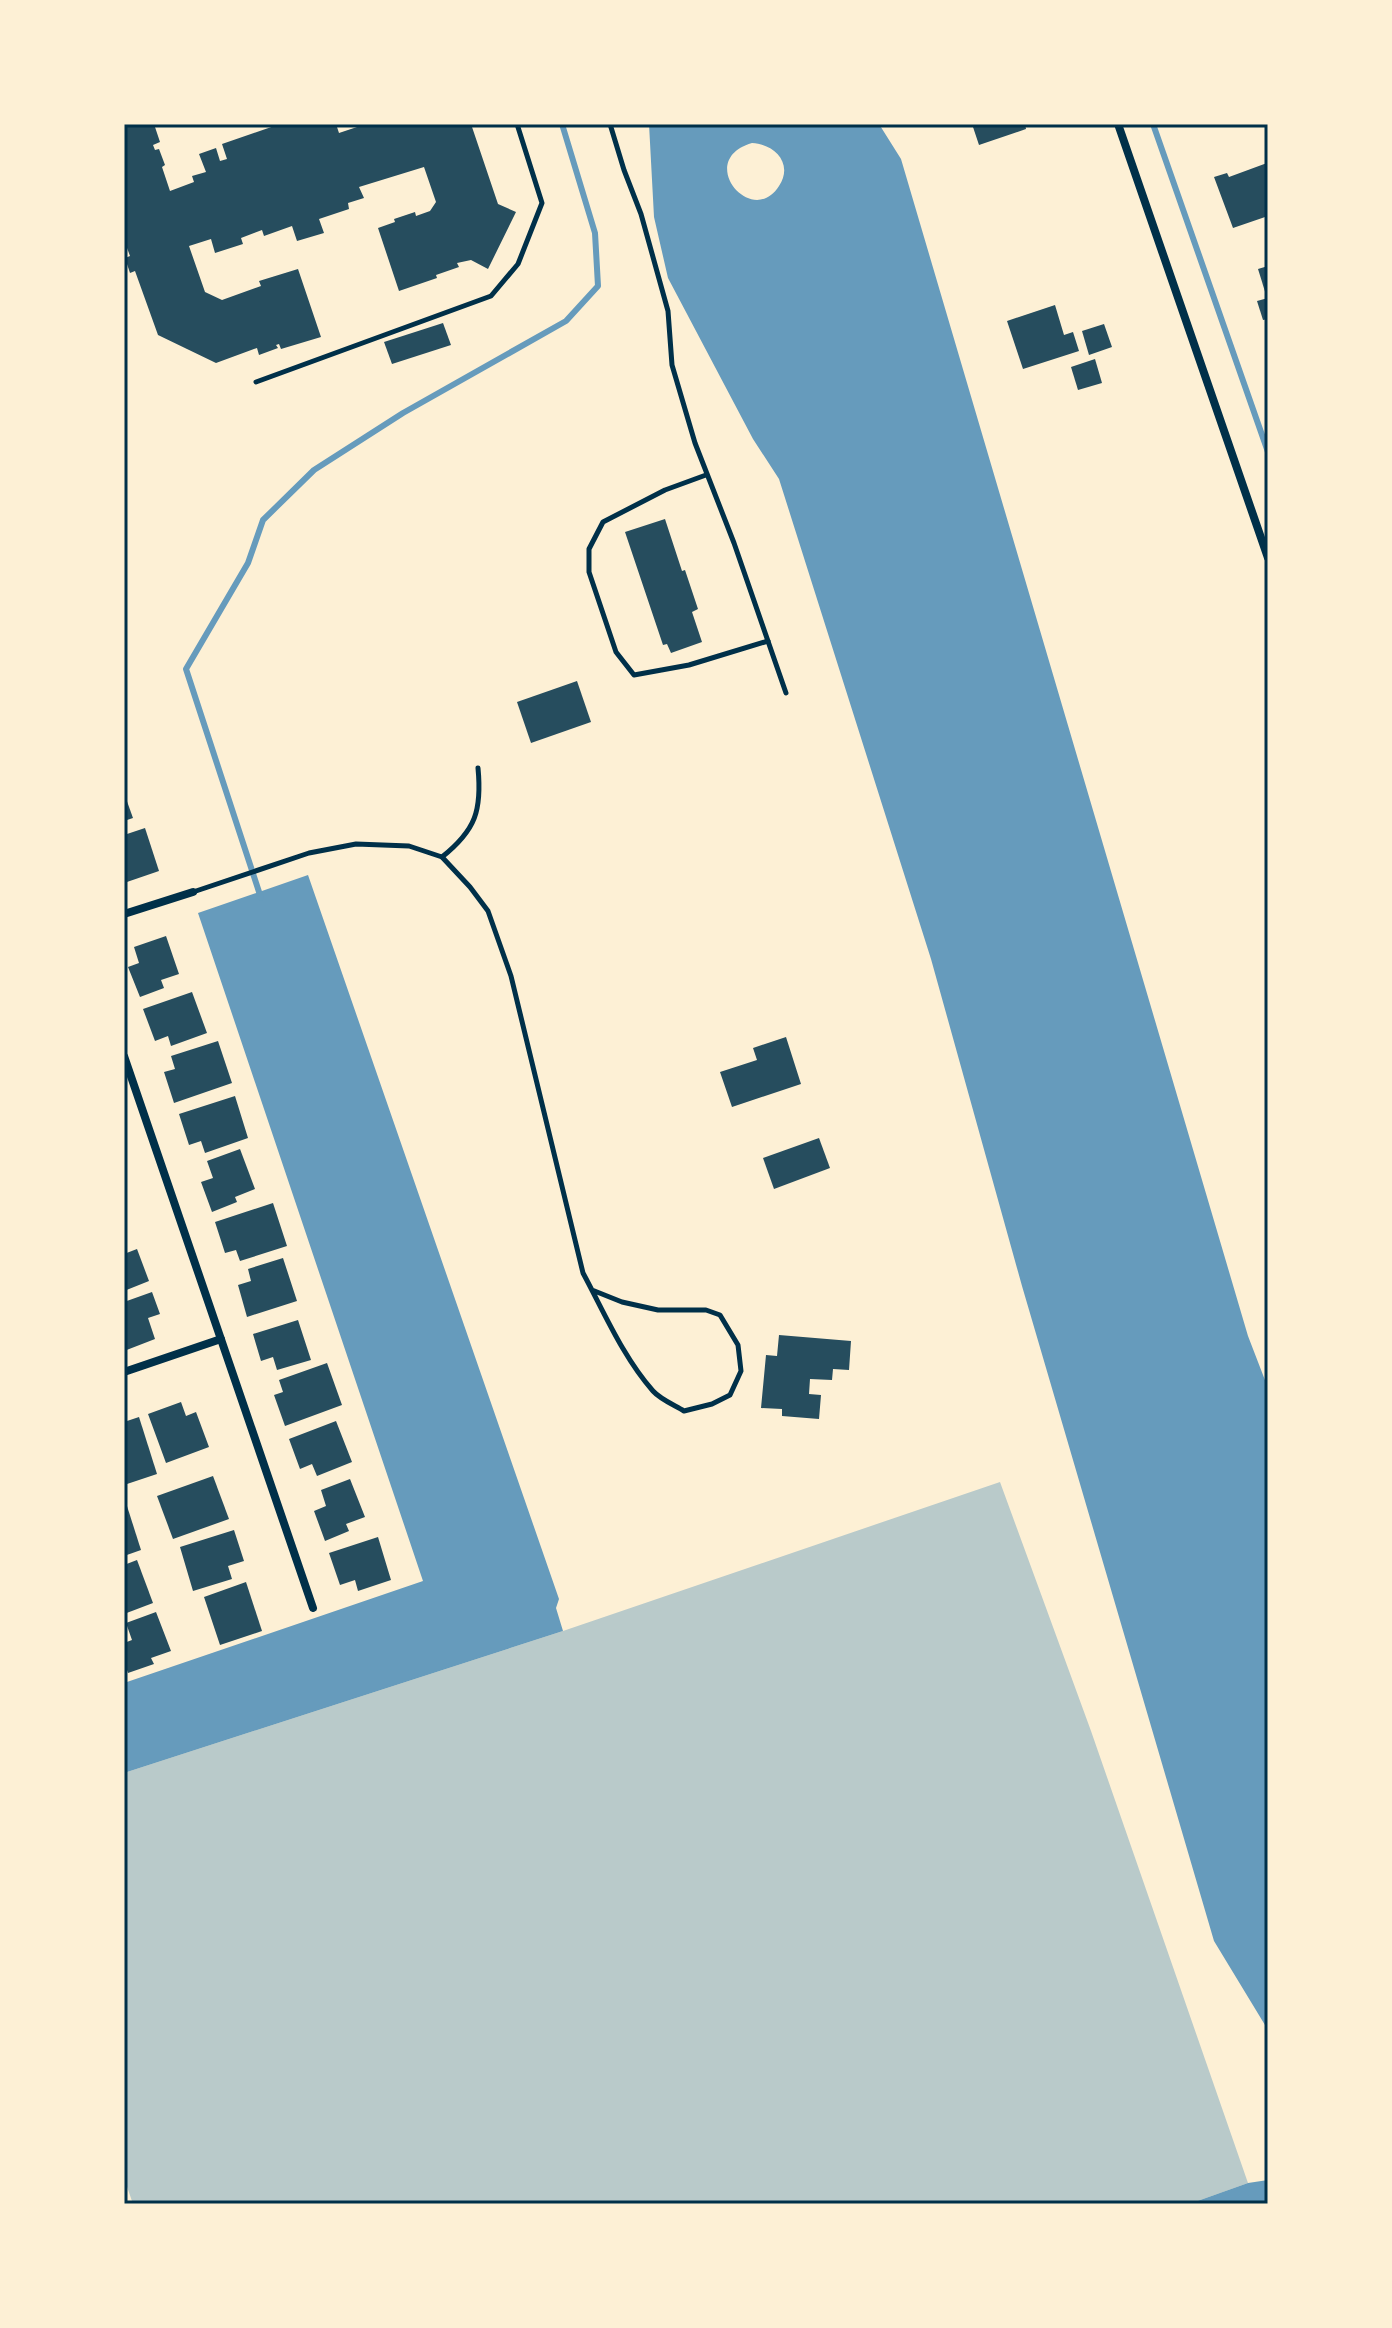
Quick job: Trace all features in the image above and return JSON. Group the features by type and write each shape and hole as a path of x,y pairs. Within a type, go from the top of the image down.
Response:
{"street":[{"path":"1118,124 1268,558"},
{"path":"124,914 193,892"},
{"path":"124,1056 313,1608"},
{"path":"124,1372 221,1339"}],"lane":[{"path":"256,382 491,296 518,264 542,203 517,124"},
{"path":"610,124 641,214 668,311 672,365 706,475 786,693"},
{"path":"706,475 665,490 603,522 589,549 589,572 616,652 634,675 689,665 768,641"},
{"path":"442,857 458,844 475,817 481,795 478,768"},
{"path":"193,892 309,853 356,844 409,846 442,857 488,911 506,963 583,1273 592,1290 623,1348 654,1393 684,1411 712,1404 730,1395 741,1371 738,1345 720,1315 706,1310 658,1310 622,1302 592,1290"}],"shaded area":[{"path":"1000,1482 1091,1731 1248,2183 1189,2204 133,2204 124,2178 124,1773 563,1631"}],"water":[{"path":"649,124 879,124 901,159 1248,1336 1268,1388 1268,2030 1214,1941 1022,1286 931,959 779,479 753,439 668,278 654,217","holes":["752,143 760,144 779,156 784,170 779,186 768,197 755,200 743,196 734,187 728,175 728,163 735,151"]},
{"path":"308,875 559,1599 556,1608 563,1631 124,1773 124,1683 423,1581 198,913"},
{"path":"1268,2180 1268,2204 1189,2204 1248,2183"}],"building":[{"path":"124,124 154,124 160,142 153,145 155,150 159,149 165,165 162,167 170,191 194,182 192,176 206,172 199,154 216,148 220,161 227,159 222,144 280,124 336,124 339,133 366,124 471,124 498,204 516,212 488,269 471,260 457,263 459,267 436,275 437,278 399,291 378,228 415,212 416,216 430,211 436,202 424,167 359,187 364,198 348,203 349,209 319,219 324,233 297,241 292,226 264,236 262,230 241,238 243,244 215,253 211,239 189,246 205,292 222,300 261,286 259,281 298,269 321,337 281,349 279,344 276,345 278,348 259,355 257,348 216,363 158,335 135,271 130,273 125,258 130,256 124,240"},
{"path":"972,124 1025,124 1026,129 979,145"},
{"path":"1267,163 1268,216 1233,228 1214,177 1227,173 1229,177"},
{"path":"1268,266 1268,298 1267,298 1258,269"},
{"path":"1268,298 1268,319 1263,320 1257,301"},
{"path":"1055,305 1064,335 1073,332 1079,351 1023,369 1007,321"},
{"path":"443,323 451,345 392,364 384,342"},
{"path":"1104,324 1112,347 1089,355 1082,331"},
{"path":"1095,359 1102,383 1078,390 1071,367"},
{"path":"665,519 698,609 692,612 702,642 671,653 667,644 663,645 625,532"},
{"path":"577,681 591,722 531,743 517,702"},
{"path":"124,793 133,818 124,821"},
{"path":"145,828 159,871 124,883 124,835"},
{"path":"166,936 179,974 161,980 164,988 140,997 128,967 139,963 134,947"},
{"path":"192,992 207,1033 171,1046 168,1036 155,1041 143,1009"},
{"path":"786,1037 801,1084 732,1107 720,1072 757,1060 753,1048"},
{"path":"218,1041 232,1083 174,1103 164,1072 175,1069 171,1056"},
{"path":"235,1096 248,1138 205,1153 201,1141 189,1145 179,1114"},
{"path":"819,1138 830,1168 774,1189 763,1158"},
{"path":"240,1149 255,1189 235,1197 237,1202 212,1212 201,1182 213,1178 207,1161"},
{"path":"273,1203 287,1246 240,1261 236,1250 225,1253 215,1222"},
{"path":"137,1249 149,1281 124,1291 124,1254"},
{"path":"283,1258 297,1301 247,1317 238,1285 251,1281 248,1269"},
{"path":"152,1292 160,1314 148,1318 155,1339 124,1351 124,1302"},
{"path":"298,1320 311,1360 277,1370 273,1357 261,1361 253,1334"},
{"path":"779,1335 851,1341 849,1370 833,1369 832,1380 810,1379 809,1394 821,1395 819,1419 782,1416 782,1409 761,1408 766,1355 777,1356"},
{"path":"327,1363 342,1405 285,1426 274,1395 283,1392 279,1380"},
{"path":"181,1402 186,1416 196,1412 209,1447 166,1463 148,1414"},
{"path":"139,1417 157,1474 124,1485 124,1422"},
{"path":"336,1421 352,1462 317,1476 312,1464 300,1469 289,1439"},
{"path":"213,1476 229,1519 173,1539 157,1496"},
{"path":"350,1479 365,1517 346,1524 349,1531 325,1541 314,1511 326,1506 321,1490"},
{"path":"127,1506 141,1550 124,1556 124,1507"},
{"path":"234,1530 244,1561 228,1566 232,1579 193,1591 180,1547"},
{"path":"378,1537 391,1580 358,1591 355,1580 340,1585 329,1553"},
{"path":"137,1560 153,1603 124,1614 124,1565"},
{"path":"246,1582 262,1631 220,1645 204,1597"},
{"path":"156,1612 171,1651 151,1658 154,1664 128,1673 124,1643 132,1640 126,1623"}],"waterway":[{"path":"261,898 186,669 248,563 263,520 314,470 403,413 566,321 598,286 595,233 562,124"},
{"path":"1153,124 1268,452"}]}
